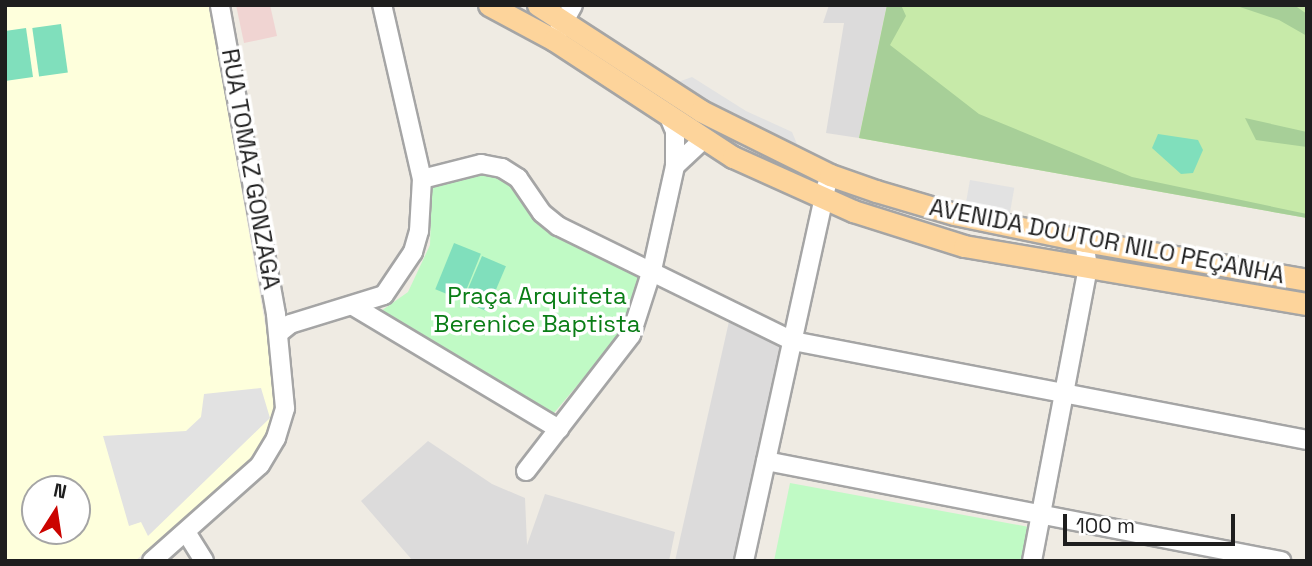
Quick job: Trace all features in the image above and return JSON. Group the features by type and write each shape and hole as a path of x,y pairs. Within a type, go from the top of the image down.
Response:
{"main road":[{"name":"AVENIDA DOUTOR NILO PEÇANHA","path":"489,5 564,22 669,117 758,172 824,200 964,246 1307,304"},
{"name":"AVENIDA DOUTOR NILO PEÇANHA","path":"538,5 701,111 830,175 954,214 1084,241 1307,280"}],"street":[{"name":"RUA TOMAZ GONZAGA","path":"152,561 260,465 276,438 287,393 276,314 220,5"},
{"path":"280,342 290,324 355,307 384,295 403,273 419,231 422,179 382,5"},
{"path":"526,471 631,335 652,270 674,166 675,131 669,117"},
{"path":"674,166 703,140"},
{"path":"422,179 481,164 502,168 519,178 548,219 793,341 1064,396 1307,440"},
{"path":"744,561 830,175"},
{"path":"1032,561 1088,267 1084,241"},
{"path":"622,256 644,252 658,242"},
{"path":"355,307 559,429"},
{"path":"276,314 322,315"},
{"path":"766,461 1281,561"},
{"path":"186,532 204,561"}],"shaded area":[{"path":"209,5 276,386 276,415 255,458 135,561 5,561 5,7"},
{"path":"236,5 270,5 277,36 244,43"},
{"path":"829,5 887,5 859,138 826,133 844,23 823,23"},
{"path":"692,77 746,111 792,132 797,144 739,121 678,82"},
{"path":"970,180 1014,188 1010,212 966,205"},
{"path":"730,317 785,345 738,561 675,561"},
{"path":"261,388 270,418 148,536 141,522 129,526 103,436 186,431 201,417 204,394"},
{"path":"428,441 492,484 525,498 527,545 545,494 675,532 669,561 413,561 361,501"}],"green space":[{"path":"887,5 1307,5 1307,218 859,138"},
{"path":"887,5 901,5 906,16 890,45 979,114 1132,177 1307,214 1307,218 859,138"},
{"path":"1234,5 1294,5 1307,14 1307,36 1279,20"},
{"path":"61,24 68,73 39,77 32,28"},
{"path":"26,28 33,77 5,81 5,31"},
{"path":"1245,118 1307,132 1307,147 1256,140"},
{"path":"1158,134 1198,140 1203,150 1193,173 1181,174 1152,148"},
{"name":"Praça Arquiteta Berenice Baptista","path":"487,173 515,186 531,212 645,274 623,331 554,413 381,311 408,292 430,245 432,185"},
{"path":"454,243 481,254 462,300 435,289"},
{"path":"482,256 506,266 487,311 463,301"},
{"path":"790,483 1029,527 1023,561 774,561"}]}
